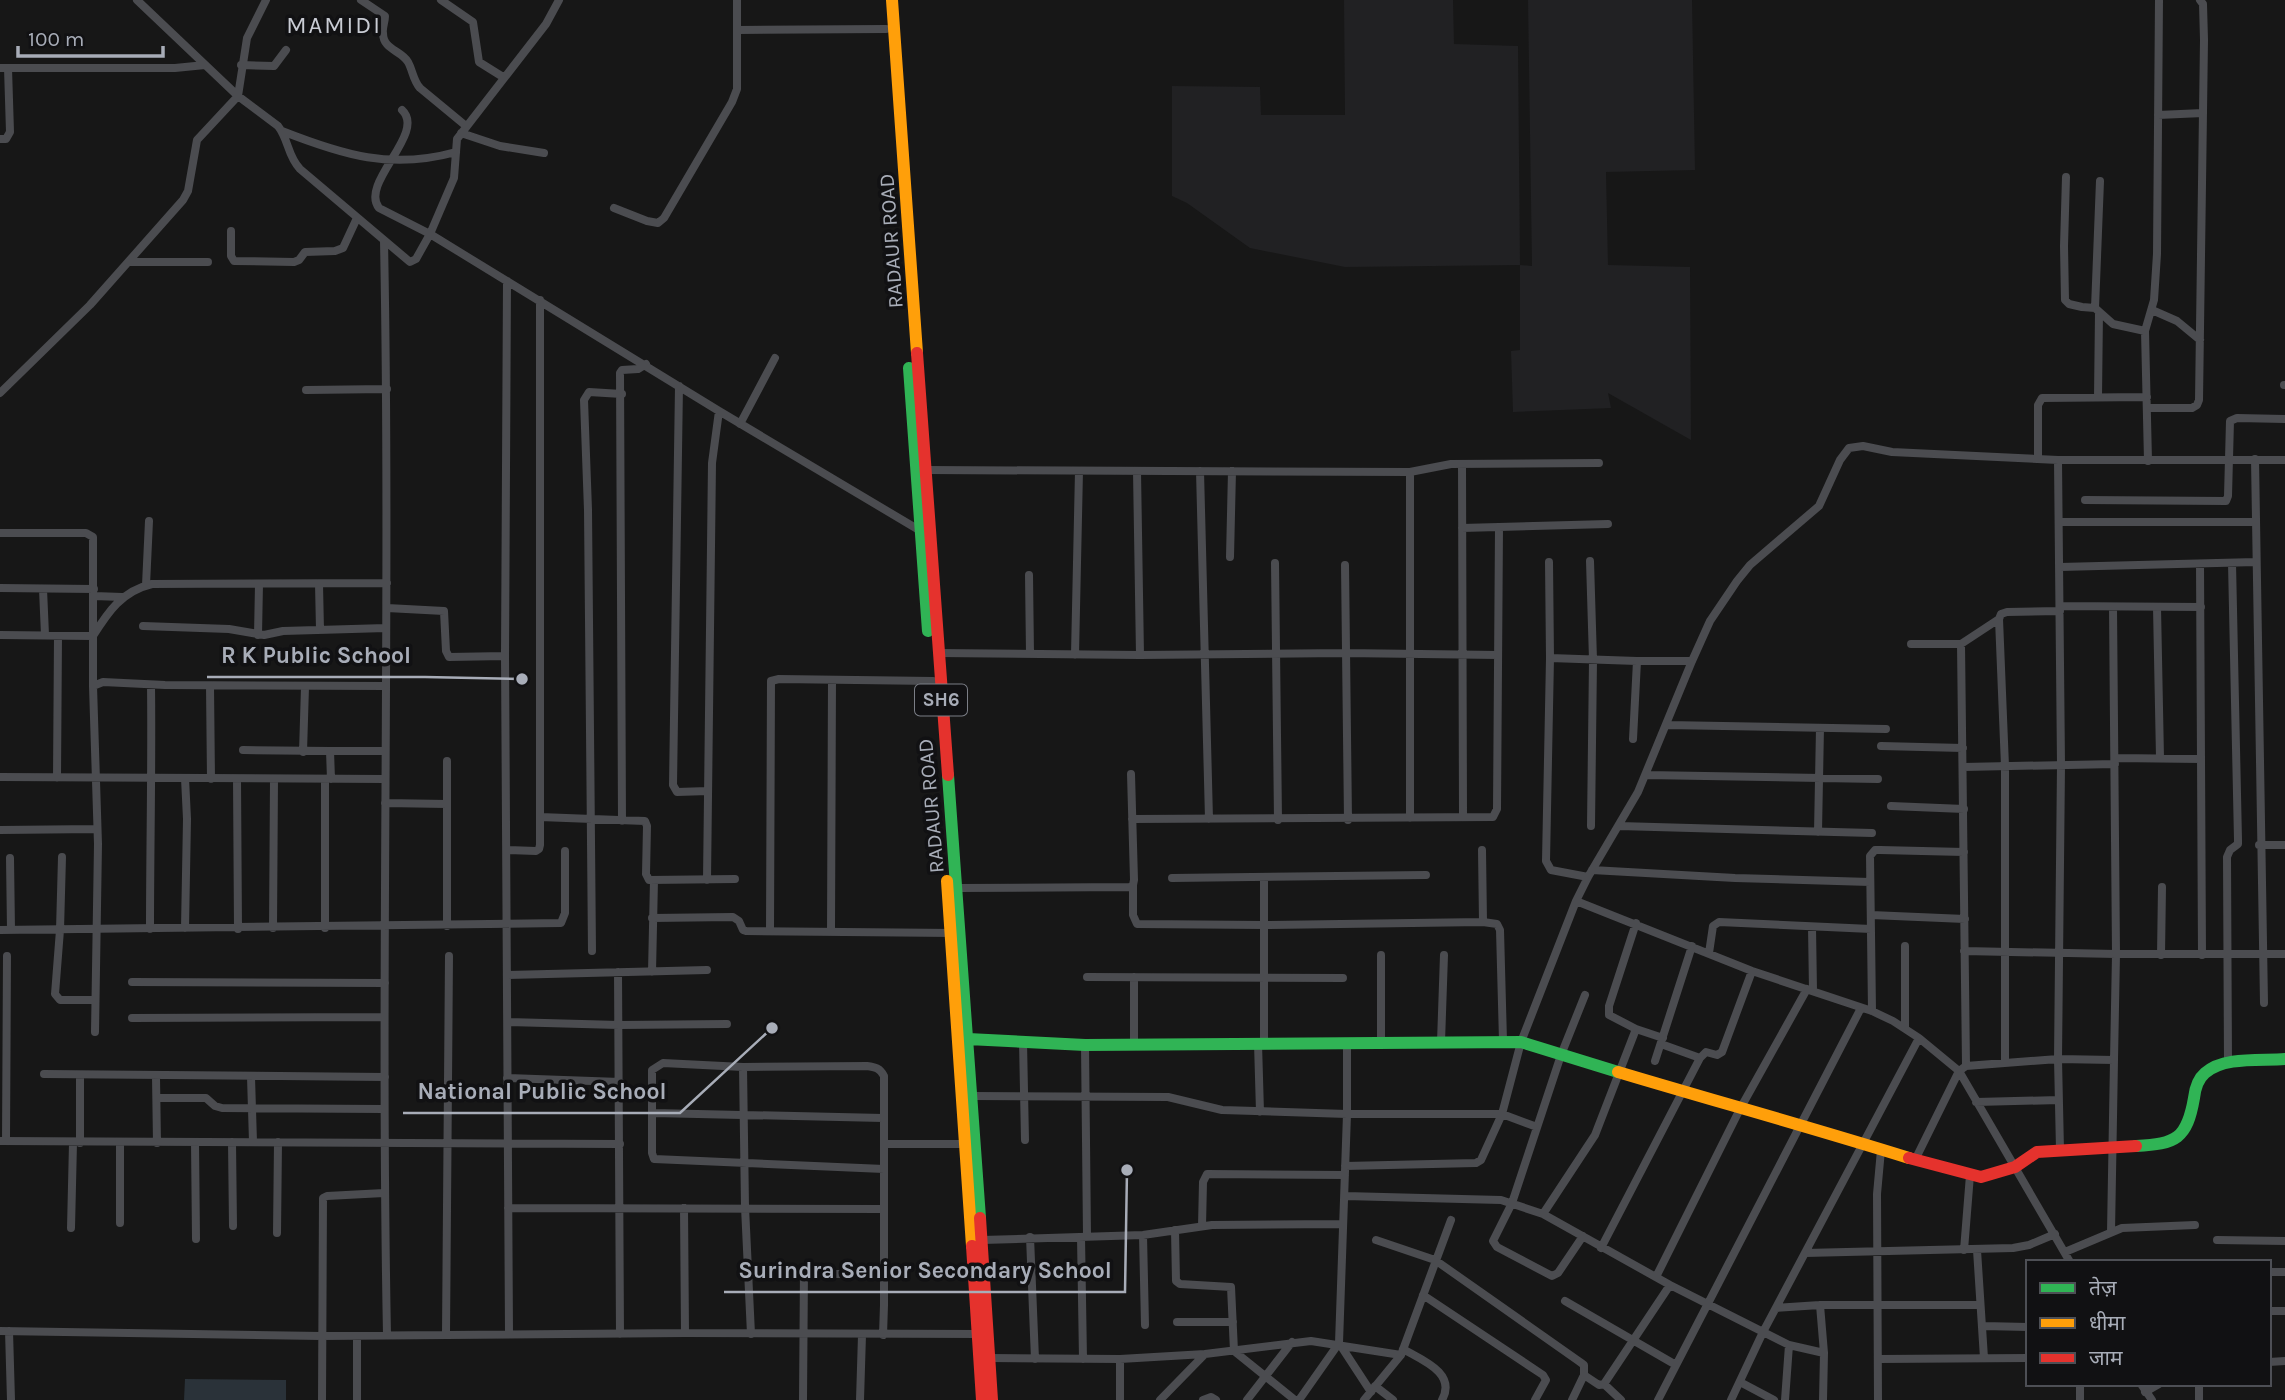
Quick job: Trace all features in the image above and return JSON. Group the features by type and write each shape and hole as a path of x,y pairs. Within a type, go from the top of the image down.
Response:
{"main road":[{"name":"RADAUR ROAD","path":"884,0 919,530 955,933 973,1096 992,1400"},
{"name":"RADAUR ROAD","path":"892,0 957,888 955,933 964,1144 982,1400"},
{"path":"968,1039 1085,1045 1521,1042 1914,1160 1970,1175 1989,1176 2015,1167 2037,1152 2161,1145 2185,1131 2200,1077 2211,1069 2228,1064 2285,1059"}],"street":[{"path":"137,0 238,96 271,119 282,131 292,160 410,262 416,259 430,234 454,178 457,139 546,24 559,0"},
{"path":"2,389 90,304 183,200 188,191 197,141 238,96 241,65 250,29 266,0"},
{"path":"361,0 385,16 383,31 386,44 407,60 415,82 463,129 500,146 544,153"},
{"path":"441,0 473,22 480,62 503,78"},
{"path":"614,208 647,222 658,223 664,218 732,102 738,80 737,0"},
{"path":"2148,461 2145,331 2152,310 2157,254 2159,0"},
{"path":"2147,408 2184,408 2197,405 2199,392 2204,28 2203,5 2200,0"},
{"path":"738,30 887,29"},
{"path":"241,65 274,66 286,50"},
{"path":"0,139 6,139 10,132 4,68 175,68 205,65"},
{"path":"402,110 409,122 392,161 376,188 374,201 379,208 430,234 919,530"},
{"path":"2158,115 2203,113"},
{"path":"282,131 325,148 372,159 413,160 456,152"},
{"path":"2066,177 2065,300 2069,304 2097,310 2113,324 2145,331"},
{"path":"2098,397 2100,181"},
{"path":"231,231 231,256 234,261 294,262 305,252 341,250 357,218"},
{"path":"384,241 387,389 384,480 387,583 384,1194 387,1335"},
{"path":"130,262 208,262"},
{"path":"507,281 505,656 509,1334"},
{"path":"506,850 539,849 540,300"},
{"path":"2152,310 2177,321 2200,340"},
{"path":"740,424 775,358"},
{"path":"622,821 620,373 622,370 638,369 646,364"},
{"path":"679,386 673,785 677,792 708,791"},
{"path":"306,390 387,389"},
{"path":"592,951 588,510 584,400 589,392 622,394"},
{"path":"2038,459 2039,401 2046,398 2147,397"},
{"path":"707,880 712,463 719,411"},
{"path":"2085,500 2226,501 2229,426 2233,418 2285,419"},
{"path":"1202,1226 1203,1182 1207,1174 1476,1163 1485,1153 1502,1114 1521,1042 1576,901 1646,775 1710,621 1737,580 1759,556 1819,506 1840,460 1849,448 1863,446 1892,452 2058,460 2285,460"},
{"path":"2255,459 2259,845 2264,1003"},
{"path":"2058,460 2061,765 2058,1059 2060,1150"},
{"path":"926,470 1410,472 1440,465 1599,463"},
{"path":"1462,464 1463,817"},
{"path":"1075,655 1079,471"},
{"path":"1137,471 1140,655"},
{"path":"1200,471 1209,819"},
{"path":"1230,557 1232,471"},
{"path":"1410,472 1410,818"},
{"path":"146,585 149,521"},
{"path":"2059,522 2256,522"},
{"path":"1462,528 1608,524"},
{"path":"1132,819 1348,820 1493,817 1496,814 1499,528"},
{"path":"0,533 90,535 95,544 95,1032"},
{"path":"1590,561 1593,660 1591,826"},
{"path":"1549,562 1546,861 1551,870 1590,874 1870,882"},
{"path":"2060,567 2256,562"},
{"path":"1275,563 1278,820"},
{"path":"2228,1064 2227,858 2230,850 2238,844 2232,563"},
{"path":"2200,564 2202,955"},
{"path":"1345,565 1348,820"},
{"path":"1028,575 1030,654"},
{"path":"93,636 122,597 146,585 387,583"},
{"path":"258,635 259,584"},
{"path":"319,584 320,630"},
{"path":"0,588 94,592 122,597"},
{"path":"43,589 45,635"},
{"path":"2111,1232 2116,954 2113,607"},
{"path":"2157,607 2160,758"},
{"path":"2005,1062 2005,766 1999,619 2001,614 2060,608 2200,607"},
{"path":"387,608 444,611 446,650 449,657 505,656"},
{"path":"1911,644 1961,645 1999,619"},
{"path":"143,626 229,629 258,635 283,631 386,628"},
{"path":"0,635 93,636"},
{"path":"57,778 58,636"},
{"path":"1961,645 1965,919 1963,1068 1976,1102 2069,1260"},
{"path":"939,653 1498,655"},
{"path":"1550,658 1692,660"},
{"path":"1633,740 1637,661"},
{"path":"831,931 832,680"},
{"path":"770,931 771,681 933,681"},
{"path":"93,686 103,682 210,686 385,686"},
{"path":"150,929 153,778 151,685"},
{"path":"210,686 211,779"},
{"path":"303,751 305,687"},
{"path":"1667,725 1886,729"},
{"path":"1818,832 1820,728"},
{"path":"1881,746 1963,748"},
{"path":"243,750 385,751"},
{"path":"325,928 330,751"},
{"path":"1963,767 2061,765 2160,758 2201,759"},
{"path":"447,761 447,926"},
{"path":"1131,774 1133,915 1137,924 1497,924 1500,930 1503,1041"},
{"path":"1646,775 1878,779"},
{"path":"0,777 385,779"},
{"path":"185,778 185,928"},
{"path":"237,779 238,929"},
{"path":"273,928 274,779"},
{"path":"385,803 447,804"},
{"path":"1891,806 1964,809"},
{"path":"540,817 647,823 646,874 649,880 735,879"},
{"path":"1619,826 1872,833"},
{"path":"0,831 97,829"},
{"path":"2259,845 2285,845"},
{"path":"1482,850 1483,922"},
{"path":"1872,1011 1870,856 1875,850 1964,852"},
{"path":"0,930 561,923 564,920 565,851"},
{"path":"62,857 56,999 95,1000"},
{"path":"10,858 11,930"},
{"path":"1172,878 1426,874"},
{"path":"1260,1112 1265,978 1264,877"},
{"path":"652,972 654,880"},
{"path":"957,888 1123,888 1133,885"},
{"path":"2161,955 2162,887"},
{"path":"1576,901 1752,971 1872,1011 1905,1028 1963,1068 2058,1059 2114,1060"},
{"path":"1871,915 1965,919"},
{"path":"652,918 733,917 739,921 743,930 955,933"},
{"path":"1709,953 1713,926 1719,922 1871,929"},
{"path":"1636,923 1608,1010 1612,1018 1700,1058"},
{"path":"1656,1277 1740,1109 1810,990 1811,927"},
{"path":"1656,1061 1692,946"},
{"path":"1905,946 1905,1028"},
{"path":"1964,951 2161,955 2285,954"},
{"path":"7,956 3,1141 620,1144"},
{"path":"446,1334 449,1243 449,956"},
{"path":"1381,956 1381,1042"},
{"path":"1441,1042 1444,956"},
{"path":"507,975 707,970"},
{"path":"1601,1248 1700,1058 1706,1052 1717,1055 1722,1052 1752,971"},
{"path":"618,972 620,1334"},
{"path":"1087,977 1343,978"},
{"path":"1134,977 1134,1044"},
{"path":"132,982 385,983"},
{"path":"1583,1237 1558,1273 1548,1275 1494,1244 1493,1236 1511,1203 1585,995"},
{"path":"1658,1400 1861,1008"},
{"path":"132,1018 384,1017"},
{"path":"508,1022 727,1024"},
{"path":"1543,1214 1595,1135 1636,1029"},
{"path":"1731,1400 1762,1332 1919,1038"},
{"path":"1023,1042 1025,1139"},
{"path":"1175,1230 1176,1281 1180,1284 1231,1287 1234,1351 1297,1400 1339,1343 1347,1042"},
{"path":"1083,1359 1085,1045"},
{"path":"883,1335 884,1274 884,1169 884,1144 883,1118 884,1076 877,1068 659,1063 652,1070 654,1159 884,1169"},
{"path":"743,1067 745,1207 751,1334"},
{"path":"1914,1160 1963,1068"},
{"path":"44,1074 385,1077"},
{"path":"71,1228 80,1075"},
{"path":"156,1077 157,1143"},
{"path":"251,1077 253,1142"},
{"path":"507,1078 620,1082"},
{"path":"973,1096 1176,1098 1212,1109 1260,1112 1502,1114 1537,1127"},
{"path":"157,1098 206,1098 218,1108 384,1109"},
{"path":"1976,1102 2059,1100"},
{"path":"653,1114 883,1118"},
{"path":"195,1142 196,1239"},
{"path":"232,1142 233,1226"},
{"path":"277,1233 278,1142"},
{"path":"120,1143 120,1223"},
{"path":"884,1144 964,1144"},
{"path":"1878,1400 1877,1194 1881,1150"},
{"path":"1964,1250 1970,1175"},
{"path":"322,1400 323,1198 384,1194"},
{"path":"1345,1196 1491,1199 1511,1203 1543,1214 1670,1285 1789,1345 1824,1353"},
{"path":"508,1208 884,1209"},
{"path":"684,1208 685,1333"},
{"path":"1364,1400 1402,1352 1451,1220"},
{"path":"982,1240 1143,1235 1202,1226 1343,1224"},
{"path":"2065,1252 2111,1232 2139,1226 2195,1225"},
{"path":"1805,1253 2022,1248 2055,1234"},
{"path":"1143,1235 1145,1325"},
{"path":"1030,1237 1035,1359"},
{"path":"1376,1240 1435,1260 1584,1365 1584,1375 1572,1400"},
{"path":"2217,1240 2285,1241"},
{"path":"1977,1250 1984,1358"},
{"path":"803,1400 804,1269"},
{"path":"829,1273 884,1274"},
{"path":"1604,1384 1670,1285"},
{"path":"1423,1295 1543,1375 1546,1380 1535,1400"},
{"path":"1565,1301 1675,1365"},
{"path":"1776,1308 1820,1305 1980,1305"},
{"path":"1820,1305 1824,1353 1823,1400"},
{"path":"1177,1322 1233,1322"},
{"path":"1983,1326 2026,1327"},
{"path":"11,1400 4,1331 321,1336 979,1334"},
{"path":"860,1400 862,1335"},
{"path":"357,1336 357,1400"},
{"path":"1247,1400 1292,1342"},
{"path":"989,1358 1120,1359 1205,1354 1292,1342 1339,1343 1402,1352 1434,1368 1445,1378 1447,1390 1442,1400"},
{"path":"1339,1343 1373,1389 1393,1400"},
{"path":"1785,1400 1789,1345"},
{"path":"1160,1400 1205,1354"},
{"path":"1879,1359 2026,1358"},
{"path":"1120,1359 1121,1400"},
{"path":"1584,1375 1599,1385 1604,1384 1621,1400"},
{"path":"0,1381 10,1381"},
{"path":"1740,1382 1774,1400"},
{"path":"2143,1388 2152,1400"},
{"path":"1203,1400 1211,1397 1216,1400"}],"shaded area":[{"path":"1344,0 1453,0 1454,44 1518,46 1520,265 1345,267 1250,248 1187,203 1172,196 1172,86 1260,87 1261,115 1345,115"},
{"path":"1528,0 1692,0 1695,170 1606,172 1608,265 1690,267 1691,440 1608,393 1611,408 1513,412 1511,351 1520,350 1520,265 1532,266"},
{"path":"185,1379 286,1380 286,1400 184,1400"}],"traffic: fast":[{"path":"909,368 928,631"},
{"path":"948,775 980,1218"},
{"path":"968,1039 1085,1045 1521,1042 1618,1072"},
{"path":"2136,1146 2170,1141 2183,1131 2188,1123 2199,1081 2213,1068 2243,1060 2285,1059"}],"traffic: slow":[{"path":"892,0 917,353"},
{"path":"947,881 972,1246"},
{"path":"1618,1072 1909,1158"}],"traffic: jam":[{"path":"917,353 948,775"},
{"path":"1909,1158 1981,1177 2015,1167 2037,1152 2136,1146"},
{"path":"980,1218 992,1400"},
{"path":"972,1246 982,1400"}],"place":[{"name":"R K Public School","path":"522,679"},
{"name":"National Public School","path":"772,1028"},
{"name":"Surindra Senior Secondary School","path":"1127,1170"}],"district":[{"name":"MAMIDI","path":"334,25"}]}
